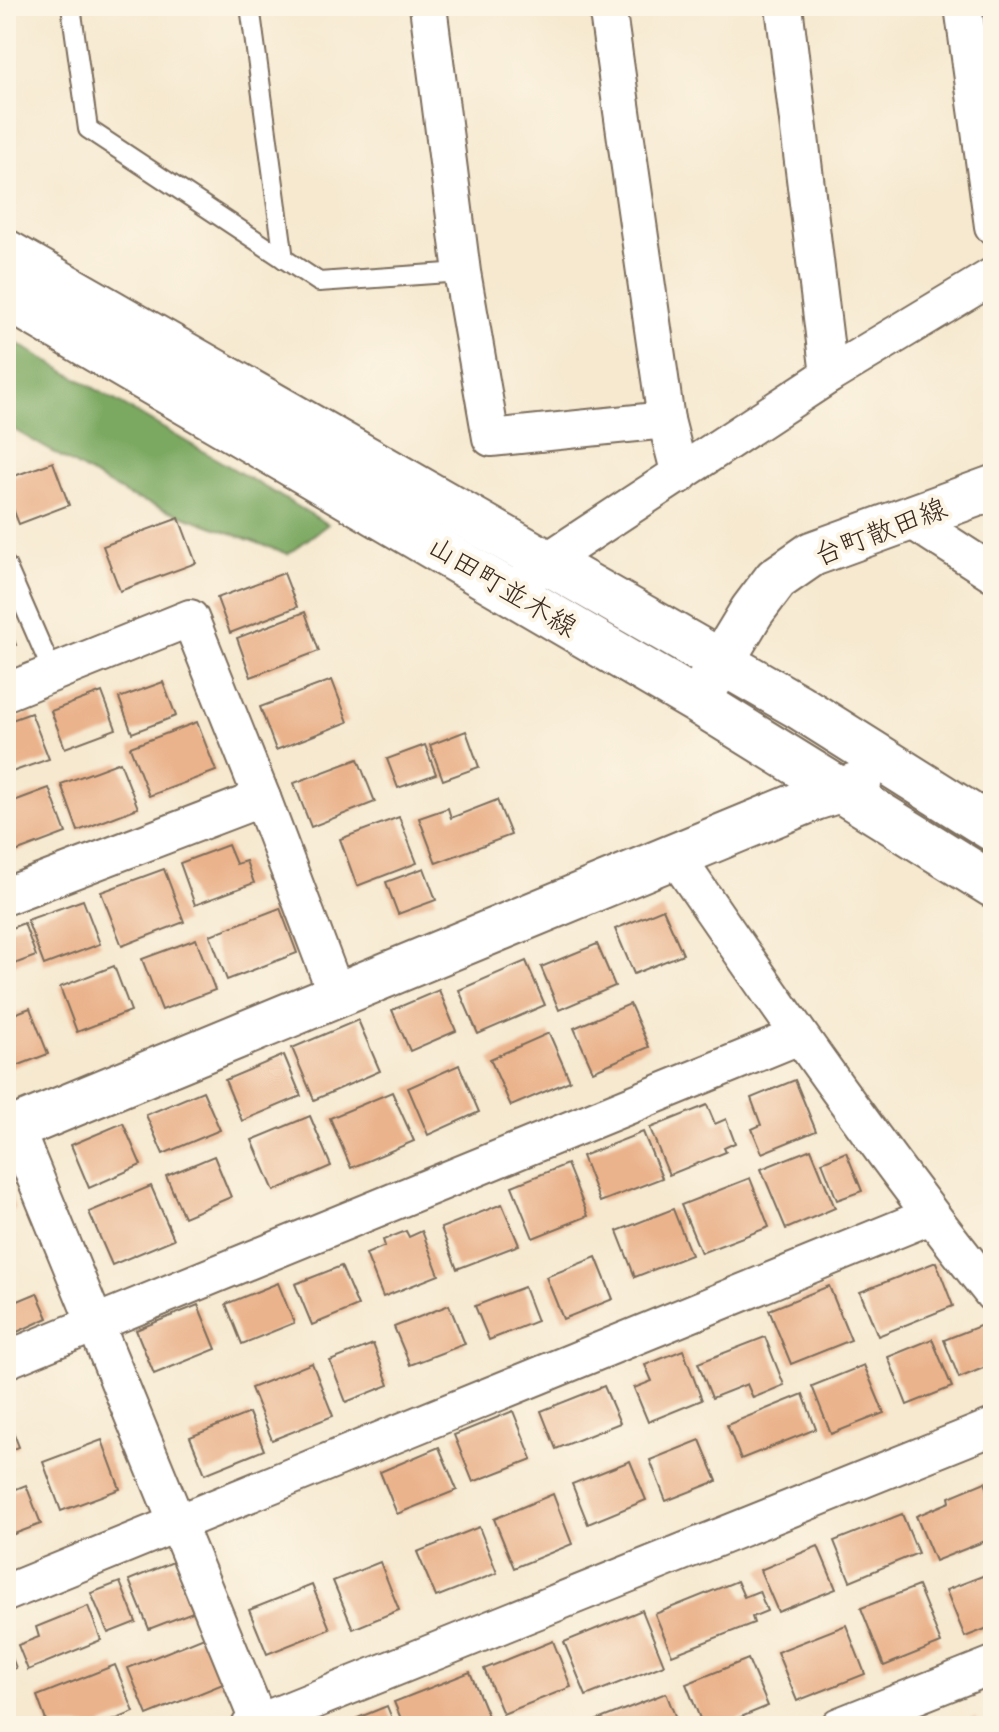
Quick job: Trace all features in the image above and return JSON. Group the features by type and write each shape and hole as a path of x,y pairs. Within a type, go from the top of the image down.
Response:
{"street":[{"path":"428,6 462,272 491,438 666,420"},
{"path":"607,6 666,420 680,475"},
{"path":"784,6 829,375"},
{"path":"963,6 993,226"},
{"name":"山田町並木線","path":"6,252 69,310 513,591 993,885"},
{"path":"513,591 547,561 829,375 993,276"},
{"name":"山田町並木線","path":"6,297 69,310 547,561 798,706 993,829"},
{"name":"台町散田線","path":"697,701 776,579 812,554 993,488"},
{"path":"911,520 993,573"},
{"path":"6,692 190,618 337,996"},
{"path":"897,769 843,791 815,798 11,1130 177,1523 256,1725 993,1427"},
{"path":"6,896 262,798"},
{"path":"676,857 799,1036 930,1216 993,1294"},
{"path":"6,1360 799,1036"},
{"path":"6,1593 930,1216"},
{"path":"839,1726 993,1665"}],"lane":[{"path":"71,6 88,129 319,282 462,272"},
{"path":"250,6 284,259"},
{"path":"6,565 53,673"}],"green space":[{"path":"6,337 328,524 288,554 129,496 6,425"}],"building":[{"path":"53,462 69,505 19,524 6,491 6,479"},
{"path":"179,518 196,563 120,591 103,546"},
{"path":"284,573 297,607 230,633 217,598"},
{"path":"305,612 319,651 251,677 237,638"},
{"path":"6,618 16,645 6,649"},
{"path":"332,680 348,722 276,750 260,707"},
{"path":"163,682 176,716 132,733 119,698"},
{"path":"102,692 116,729 65,748 51,711"},
{"path":"31,713 49,759 6,774 6,722"},
{"path":"197,722 216,771 149,796 130,747"},
{"path":"466,731 479,767 443,780 430,745"},
{"path":"425,745 436,774 398,788 387,759"},
{"path":"358,759 375,802 311,827 294,783"},
{"path":"120,762 138,808 78,831 61,784"},
{"path":"49,788 66,833 13,853 6,835 6,804"},
{"path":"497,800 511,835 436,863 419,818 448,808 451,818"},
{"path":"399,817 417,863 357,886 340,839"},
{"path":"228,845 236,864 246,861 254,883 195,905 180,863"},
{"path":"424,868 436,900 398,914 386,882"},
{"path":"164,869 184,922 122,946 101,892"},
{"path":"83,900 100,944 44,965 27,920"},
{"path":"280,908 297,953 227,980 210,935"},
{"path":"663,909 683,954 634,974 615,929"},
{"path":"24,923 36,956 6,967 6,930"},
{"path":"196,939 215,990 162,1010 142,959"},
{"path":"597,944 615,986 559,1010 541,967"},
{"path":"526,961 545,1005 478,1034 459,990"},
{"path":"114,966 131,1011 77,1032 60,987"},
{"path":"439,990 456,1031 410,1051 392,1010"},
{"path":"630,1004 649,1047 593,1071 574,1028"},
{"path":"30,1008 48,1054 6,1070 6,1017"},
{"path":"358,1020 380,1071 314,1100 292,1048"},
{"path":"549,1033 570,1081 511,1106 490,1059"},
{"path":"284,1055 301,1096 242,1121 225,1080"},
{"path":"459,1065 479,1112 428,1135 408,1088"},
{"path":"795,1080 816,1131 762,1153 752,1129 761,1125 751,1098"},
{"path":"203,1091 220,1130 163,1154 146,1115"},
{"path":"392,1092 414,1141 351,1168 330,1118"},
{"path":"707,1105 715,1124 726,1119 735,1143 724,1148 726,1152 669,1175 650,1128"},
{"path":"310,1116 331,1166 274,1191 252,1140"},
{"path":"123,1123 141,1165 89,1188 71,1145"},
{"path":"643,1132 662,1178 600,1202 582,1156"},
{"path":"811,1149 835,1208 786,1229 761,1169"},
{"path":"846,1152 862,1191 837,1200 822,1162"},
{"path":"214,1156 231,1197 184,1217 166,1176"},
{"path":"567,1164 588,1216 533,1238 512,1186"},
{"path":"750,1178 769,1227 701,1253 681,1205"},
{"path":"151,1186 174,1239 112,1265 89,1212"},
{"path":"6,1187 15,1209 6,1213"},
{"path":"502,1204 519,1245 457,1269 441,1228"},
{"path":"673,1209 691,1255 635,1277 617,1231"},
{"path":"406,1231 409,1237 422,1231 439,1275 383,1297 366,1254 385,1246 383,1240"},
{"path":"596,1257 613,1299 563,1319 546,1277"},
{"path":"936,1262 953,1306 878,1336 860,1292"},
{"path":"341,1266 358,1306 312,1325 295,1284"},
{"path":"278,1283 294,1323 242,1344 226,1304"},
{"path":"829,1286 851,1340 791,1364 769,1310"},
{"path":"524,1287 537,1321 489,1340 475,1306"},
{"path":"37,1293 48,1318 6,1337 6,1306"},
{"path":"198,1305 216,1349 154,1374 136,1330"},
{"path":"449,1305 465,1344 410,1365 394,1327"},
{"path":"987,1323 993,1337 993,1364 959,1378 944,1340"},
{"path":"765,1337 784,1385 753,1398 747,1384 712,1398 698,1363"},
{"path":"932,1339 952,1387 907,1405 888,1357"},
{"path":"373,1344 389,1385 346,1402 330,1361"},
{"path":"683,1350 702,1400 648,1422 634,1388 652,1381 645,1365"},
{"path":"312,1363 333,1416 272,1440 251,1388"},
{"path":"864,1365 884,1413 831,1434 812,1386"},
{"path":"604,1386 620,1423 556,1449 541,1411"},
{"path":"803,1394 816,1429 741,1459 727,1425"},
{"path":"513,1411 532,1459 473,1482 454,1435"},
{"path":"6,1413 19,1447 6,1452"},
{"path":"249,1413 264,1450 205,1474 190,1437"},
{"path":"102,1440 120,1489 61,1511 43,1462"},
{"path":"700,1440 717,1481 666,1501 650,1460"},
{"path":"439,1447 457,1490 397,1514 380,1472"},
{"path":"630,1461 646,1500 588,1524 572,1484"},
{"path":"985,1482 993,1503 993,1538 935,1561 916,1516 950,1502 949,1497"},
{"path":"26,1485 41,1524 6,1537 6,1493"},
{"path":"553,1494 572,1544 514,1568 494,1519"},
{"path":"902,1514 918,1553 850,1581 834,1541"},
{"path":"479,1527 497,1573 436,1597 417,1552"},
{"path":"818,1546 836,1589 778,1612 760,1570"},
{"path":"173,1562 193,1612 149,1629 129,1580"},
{"path":"380,1562 399,1610 353,1629 333,1581"},
{"path":"993,1572 993,1626 965,1637 946,1590"},
{"path":"737,1581 744,1597 759,1591 767,1611 752,1617 754,1623 672,1655 655,1614"},
{"path":"120,1582 136,1622 108,1633 91,1593"},
{"path":"312,1585 330,1629 267,1654 249,1610"},
{"path":"918,1586 941,1643 884,1666 861,1608"},
{"path":"88,1606 101,1640 28,1670 18,1645 39,1637 36,1627"},
{"path":"642,1610 664,1665 586,1696 564,1642"},
{"path":"846,1625 865,1674 797,1701 777,1652"},
{"path":"204,1637 223,1684 147,1715 128,1668"},
{"path":"553,1641 571,1687 503,1714 484,1669"},
{"path":"6,1643 16,1668 6,1672"},
{"path":"748,1659 768,1706 719,1726 703,1726 686,1684"},
{"path":"115,1665 134,1712 100,1726 48,1726 37,1696"},
{"path":"470,1672 492,1726 404,1726 394,1702"},
{"path":"666,1693 679,1726 598,1726 595,1721"},
{"path":"387,1706 395,1726 338,1726"},
{"path":"976,1717 980,1726 953,1726"}]}
